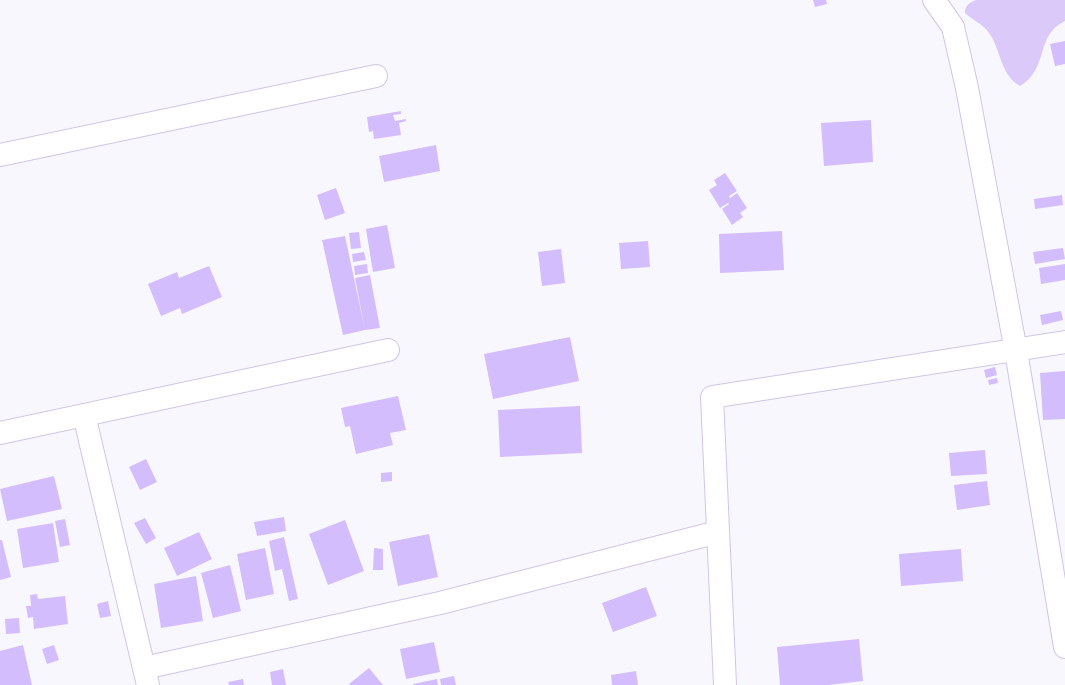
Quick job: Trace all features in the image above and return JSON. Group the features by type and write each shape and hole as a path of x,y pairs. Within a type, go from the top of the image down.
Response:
{"street":[{"path":"934,0 953,27 967,88 1016,351 1065,647"},
{"path":"0,155 376,76"},
{"path":"725,685 712,397 1016,351 1065,342"},
{"path":"0,433 388,350"},
{"path":"84,415 146,676 718,532"}],"shaded area":[{"path":"976,0 1065,0 1065,21 1055,27 1049,35 1035,70 1029,79 1020,86 1008,75 989,33 984,27 965,13 968,5"}],"building":[{"path":"813,0 826,0 827,4 815,7"},
{"path":"1065,41 1065,64 1055,66 1050,44"},
{"path":"401,111 401,114 393,115 395,121 406,119 406,121 399,123 401,135 374,139 373,131 369,132 367,117"},
{"path":"871,120 873,162 824,166 821,123"},
{"path":"436,145 440,171 384,182 379,156"},
{"path":"725,173 737,191 729,196 730,198 737,193 747,208 740,213 743,217 732,225 722,209 729,204 728,203 720,208 709,190 717,185 714,180"},
{"path":"336,188 345,213 325,220 317,195"},
{"path":"1062,195 1063,205 1035,209 1034,199"},
{"path":"387,225 395,268 373,272 366,229"},
{"path":"782,231 784,270 720,273 719,234"},
{"path":"359,232 361,248 351,249 349,233"},
{"path":"345,236 365,330 343,335 322,240"},
{"path":"648,241 650,267 621,269 619,243"},
{"path":"1063,248 1065,259 1035,264 1033,252"},
{"path":"561,249 565,283 542,286 538,252"},
{"path":"364,252 366,260 353,262 352,254"},
{"path":"367,264 368,273 355,275 354,266"},
{"path":"1065,264 1065,280 1041,284 1039,268"},
{"path":"209,266 222,297 182,314 180,308 161,316 148,284 177,272 179,278"},
{"path":"370,275 380,328 365,330 355,278"},
{"path":"1061,311 1063,320 1042,325 1040,315"},
{"path":"570,337 579,381 493,399 484,354"},
{"path":"995,367 997,375 986,378 984,370"},
{"path":"1065,371 1065,419 1043,420 1040,373"},
{"path":"997,378 998,383 989,385 988,380"},
{"path":"398,396 406,430 390,433 393,445 356,454 350,426 345,427 341,408"},
{"path":"580,406 582,453 500,457 498,410"},
{"path":"985,450 987,474 951,476 949,453"},
{"path":"146,459 157,482 140,490 129,467"},
{"path":"392,472 392,481 381,482 381,473"},
{"path":"54,476 62,509 7,521 0,489"},
{"path":"987,481 990,505 957,510 954,485"},
{"path":"284,517 286,531 257,536 254,522"},
{"path":"145,518 156,538 146,544 134,523"},
{"path":"65,519 70,545 60,547 55,521"},
{"path":"345,520 364,571 328,585 309,534"},
{"path":"53,523 59,562 23,568 17,529"},
{"path":"199,532 212,559 177,576 164,548"},
{"path":"429,534 438,577 398,586 389,542"},
{"path":"284,537 298,599 289,601 282,569 275,571 269,541"},
{"path":"0,540 2,540 11,577 0,580"},
{"path":"265,548 274,594 246,600 237,554"},
{"path":"374,548 383,549 383,570 373,570"},
{"path":"961,549 963,581 901,586 899,554"},
{"path":"230,565 241,611 213,618 201,573"},
{"path":"196,576 203,621 161,628 154,584"},
{"path":"646,587 657,616 613,632 602,603"},
{"path":"37,594 38,599 65,596 68,624 34,629 33,617 28,618 26,606 31,606 30,595"},
{"path":"108,601 111,616 100,618 97,604"},
{"path":"19,618 20,633 6,634 5,619"},
{"path":"859,639 863,681 828,685 780,685 777,647"},
{"path":"434,642 440,672 406,679 400,649"},
{"path":"23,645 32,685 0,685 0,651"},
{"path":"54,645 59,660 47,664 42,649"},
{"path":"369,668 383,685 349,684"},
{"path":"283,669 286,685 272,685 270,672"},
{"path":"636,671 638,685 612,685 611,675"},
{"path":"454,676 456,685 441,685 440,679"},
{"path":"243,679 244,685 229,685 228,682"},
{"path":"437,679 438,685 413,685 413,684"}]}
